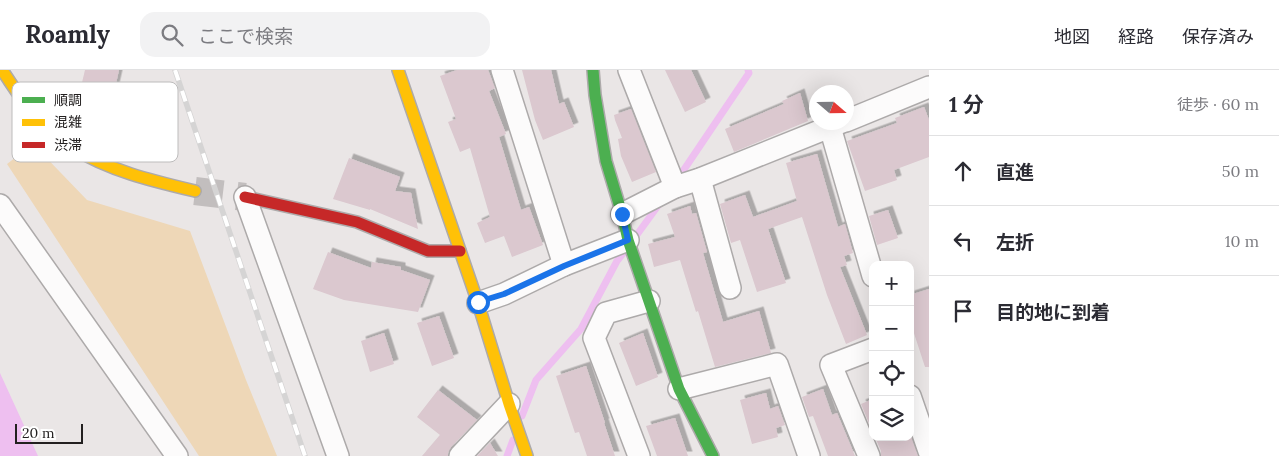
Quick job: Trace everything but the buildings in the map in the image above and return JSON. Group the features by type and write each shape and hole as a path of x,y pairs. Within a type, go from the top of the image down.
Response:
{"street":[{"path":"2,70 12,85"},
{"path":"398,70 478,302 527,456"},
{"path":"502,70 564,266"},
{"path":"593,70 594,96 606,161 628,240 679,389 713,456"},
{"path":"629,70 675,187"},
{"path":"854,117 929,87"},
{"path":"622,214 675,187 700,179 822,130"},
{"path":"841,130 870,261"},
{"path":"98,162 140,177 195,191"},
{"path":"700,179 730,288"},
{"path":"244,197 357,222 428,251 460,251"},
{"path":"244,197 338,456"},
{"path":"0,206 177,456"},
{"path":"478,302 504,294 564,266 628,240"},
{"path":"639,456 594,338 606,313 649,302"},
{"path":"869,351 831,365 869,456"},
{"path":"679,389 777,364 809,456"},
{"path":"460,456 509,404"},
{"path":"914,408 929,451"}],"shaded area":[{"path":"12,160 12,162 50,162 87,200 190,231 246,380 277,456 199,456 7,164"},
{"path":"0,373 38,456 0,456"}],"waterway":[{"path":"677,180 749,73 748,70"},
{"path":"636,236 660,203"},
{"path":"522,416 536,380 581,329 617,261 625,251"},
{"path":"507,456 513,440"}],"tunnel":[{"path":"195,191 245,197"}],"railway":[{"path":"175,70 305,456"}],"traffic: fast":[{"path":"593,70 595,95 606,161 628,240 679,389 713,456"}],"traffic: slow":[{"path":"2,70 12,85"},
{"path":"398,70 478,303 527,456"},
{"path":"100,162 148,179 195,191"}],"traffic: jam":[{"path":"245,197 357,222 428,251 460,251"}],"route":[{"path":"478,302 504,294 564,266 628,240 622,214"}]}
